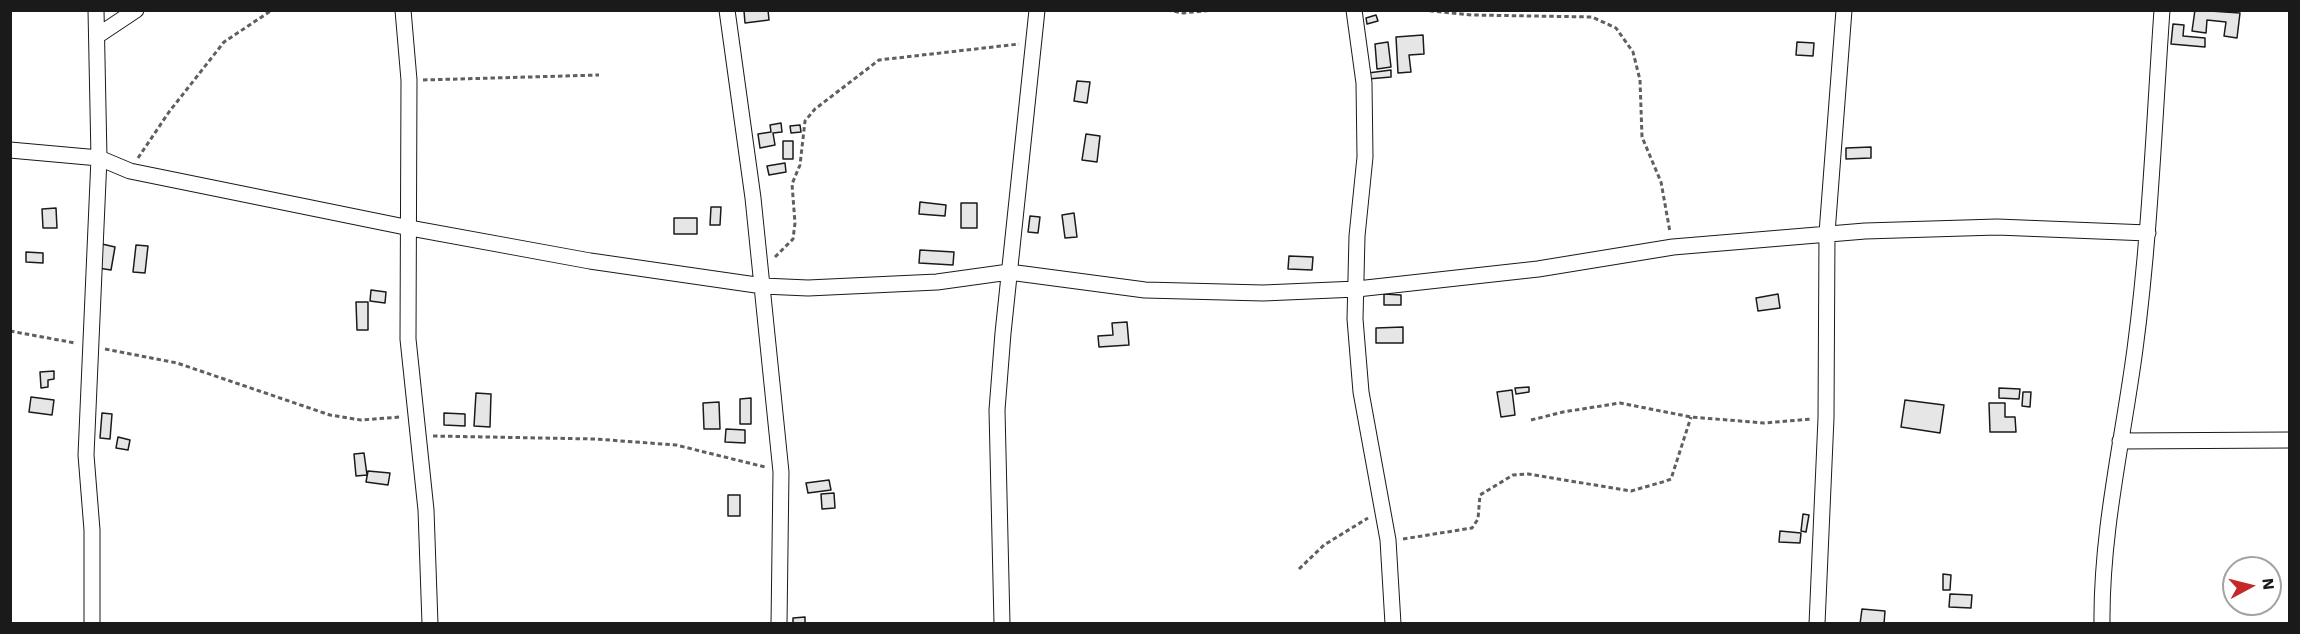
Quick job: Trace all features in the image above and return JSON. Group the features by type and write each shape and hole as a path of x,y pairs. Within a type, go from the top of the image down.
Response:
{"street":[{"path":"92,624 92,530 86,454 99,158 96,10"},
{"path":"97,36 136,10"},
{"path":"403,10 409,80 408,339 426,510 430,624"},
{"path":"727,10 761,266 781,472 779,624"},
{"path":"1002,624 997,410 1037,10"},
{"path":"1354,10 1364,83 1365,157 1357,236 1355,319 1361,392 1388,540 1393,624"},
{"path":"1817,624 1826,418 1827,233 1844,10"},
{"path":"2102,624 2107,533 2135,350 2148,233 2162,10"},
{"path":"10,150 99,158 130,171 410,228 590,261 763,286 808,288 898,285 968,279 1009,272 1099,286 1180,292 1263,293 1357,289 1538,268 1673,247 1827,233 1997,227 2148,233"},
{"path":"2120,441 2289,440"}],"path":[{"path":"130,171 169,112 224,42 272,10"},
{"path":"1167,10 1184,13 1213,10"},
{"path":"1422,10 1472,15 1592,17 1616,28 1633,52 1640,81 1642,137 1661,182 1673,247"},
{"path":"761,266 782,252 794,239 792,184 800,165 805,121 815,109 879,60 1035,43"},
{"path":"409,80 599,75"},
{"path":"10,331 90,345 124,355 177,363 330,415 361,420 417,416"},
{"path":"1531,420 1563,412 1620,403 1691,417 1764,423 1826,418"},
{"path":"1388,540 1472,528 1478,519 1480,495 1513,475 1528,474 1631,491 1671,479 1691,417"},
{"path":"419,436 595,439 676,445 781,472"},
{"path":"1299,568 1324,545 1383,509"}],"building":[{"path":"768,10 769,20 745,23 744,11"},
{"path":"2195,10 2240,13 2237,38 2224,36 2226,22 2207,20 2206,33 2192,31"},
{"path":"1376,15 1378,21 1367,24 1366,18"},
{"path":"2173,24 2184,25 2183,36 2205,38 2205,47 2171,44"},
{"path":"1423,35 1424,54 1409,55 1411,72 1398,73 1396,37"},
{"path":"1388,42 1391,67 1377,69 1375,44"},
{"path":"1797,42 1814,43 1813,56 1796,55"},
{"path":"1391,70 1391,77 1368,79 1368,73"},
{"path":"1077,81 1090,82 1087,103 1074,101"},
{"path":"781,123 782,132 773,133 775,145 760,148 758,134 771,132 770,125"},
{"path":"800,125 801,132 791,133 790,126"},
{"path":"1086,134 1100,136 1097,162 1082,160"},
{"path":"783,141 793,141 793,159 783,159"},
{"path":"1871,147 1871,158 1846,159 1846,148"},
{"path":"785,163 786,172 769,175 767,166"},
{"path":"920,202 946,205 945,216 919,214"},
{"path":"961,203 977,203 977,228 961,228"},
{"path":"711,207 721,207 720,225 710,225"},
{"path":"56,208 57,228 43,228 42,209"},
{"path":"1074,213 1077,237 1065,238 1062,215"},
{"path":"1030,216 1040,217 1038,233 1028,232"},
{"path":"674,218 697,218 697,234 674,234"},
{"path":"102,244 115,247 111,270 98,268"},
{"path":"136,245 148,246 145,273 133,272"},
{"path":"920,250 954,252 953,265 919,263"},
{"path":"26,252 43,253 43,263 26,262"},
{"path":"1289,256 1313,257 1312,270 1288,269"},
{"path":"371,290 386,292 385,303 370,301"},
{"path":"1384,294 1401,295 1401,305 1384,305"},
{"path":"1778,294 1780,308 1758,311 1756,298"},
{"path":"356,302 368,302 368,330 357,330"},
{"path":"1127,322 1129,345 1099,347 1098,336 1113,335 1112,323"},
{"path":"1403,327 1403,343 1376,343 1376,328"},
{"path":"54,371 54,379 48,380 48,387 41,388 40,372"},
{"path":"1529,387 1529,392 1516,394 1515,388"},
{"path":"1999,388 2020,389 2019,399 1999,398"},
{"path":"1512,390 1515,415 1501,417 1497,392"},
{"path":"2023,392 2031,392 2030,407 2022,406"},
{"path":"476,393 491,394 490,427 474,426"},
{"path":"31,397 54,400 52,415 29,412"},
{"path":"751,398 751,424 740,424 740,399"},
{"path":"1905,400 1944,405 1940,433 1901,427"},
{"path":"719,402 720,429 704,429 703,403"},
{"path":"1989,403 2005,403 2005,417 2015,417 2016,432 1990,432"},
{"path":"102,413 112,414 110,439 100,438"},
{"path":"444,413 465,414 465,426 444,425"},
{"path":"726,429 745,430 745,443 725,442"},
{"path":"118,437 130,440 128,450 116,448"},
{"path":"364,453 367,475 356,476 354,454"},
{"path":"368,471 390,473 388,485 366,482"},
{"path":"829,480 831,490 808,493 806,483"},
{"path":"834,493 835,508 822,509 821,494"},
{"path":"728,495 740,495 740,516 728,516"},
{"path":"1803,514 1809,515 1806,532 1801,531"},
{"path":"1780,531 1801,533 1800,543 1779,542"},
{"path":"1943,574 1951,575 1950,590 1943,590"},
{"path":"1950,594 1972,595 1971,608 1949,607"},
{"path":"1862,609 1885,611 1884,624 1860,624"},
{"path":"805,617 805,624 793,624 793,618"}]}
